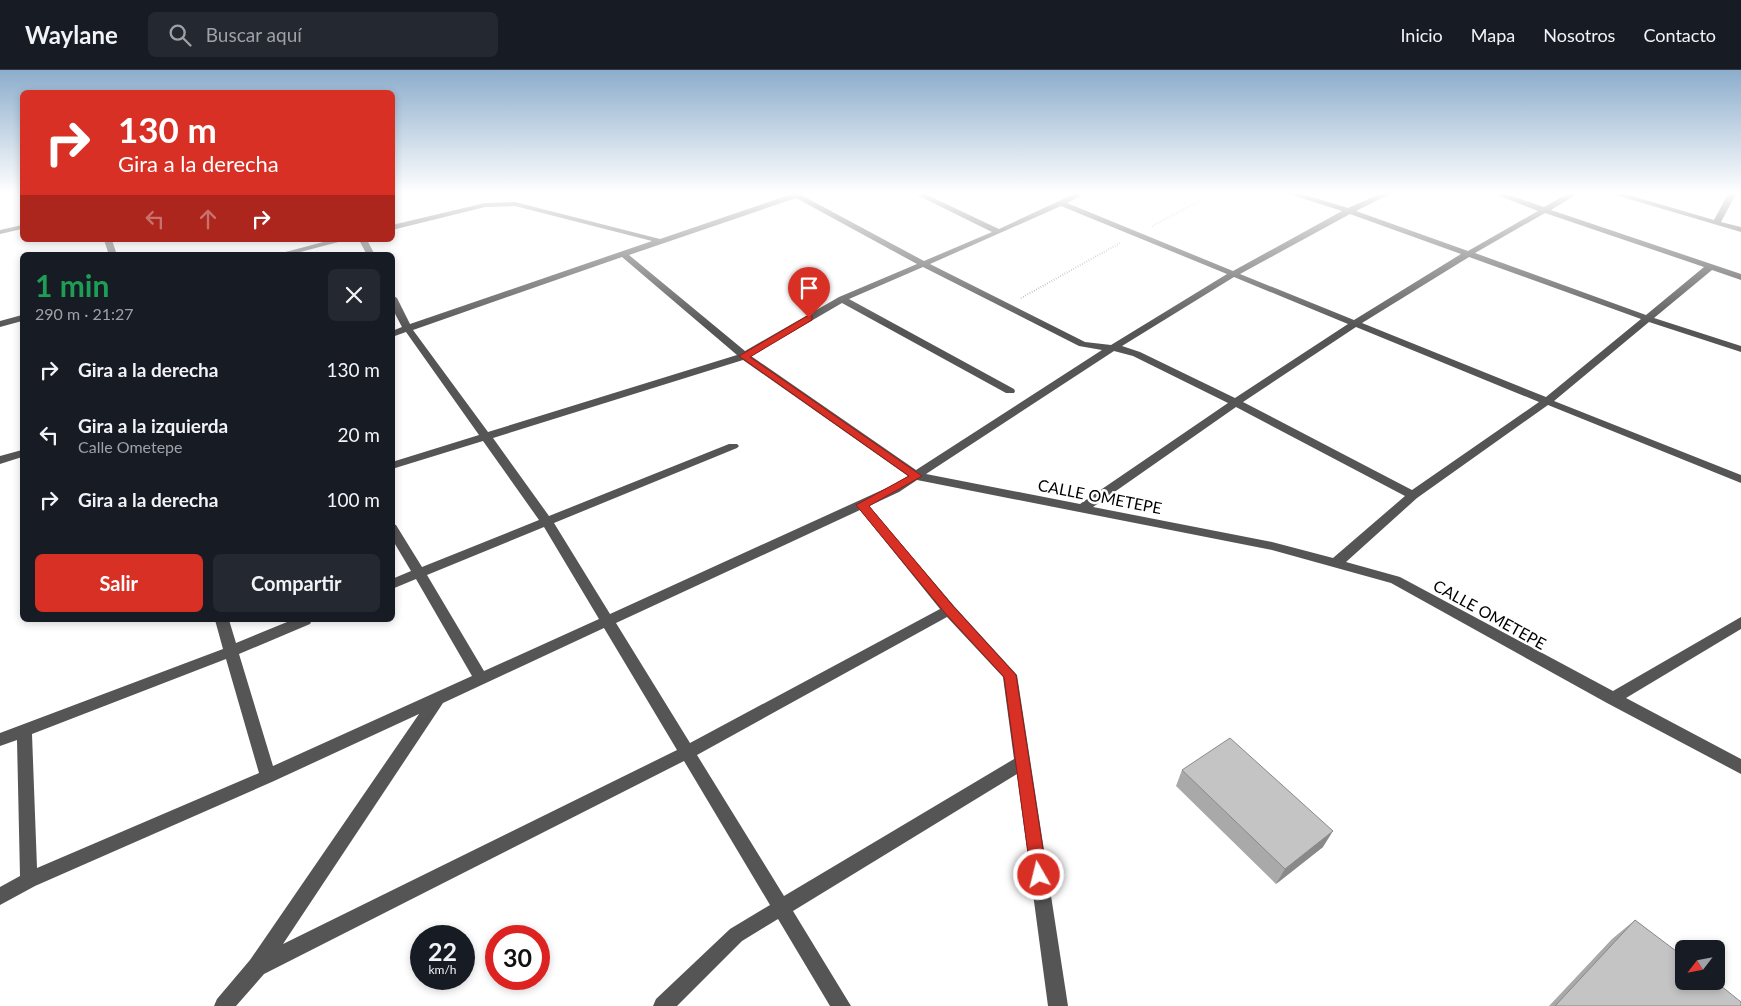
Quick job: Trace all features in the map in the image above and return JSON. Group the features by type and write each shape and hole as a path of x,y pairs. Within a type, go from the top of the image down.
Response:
{"street":[{"path":"648,238 661,241"},
{"path":"395,333 671,238"},
{"path":"876,238 923,264 1082,344 1096,349 1114,348 1144,358 1234,402 1413,496"},
{"path":"395,465 744,356 842,299 986,238"},
{"path":"1145,238 1355,322 1546,402 1741,479"},
{"path":"0,897 28,880 268,776 862,505 916,476 1114,348 1233,274 1300,238"},
{"path":"1423,238 1649,319 1741,349"},
{"path":"1082,509 1234,402 1355,322 1496,238"},
{"path":"1625,238 1741,277"},
{"path":"291,252 333,242"},
{"name":"CALLE OMETEPE","path":"623,254 744,356 916,476 1272,546 1395,580 1612,699 1741,767"},
{"path":"1335,564 1413,496 1546,402 1710,267"},
{"path":"842,299 1010,391"},
{"path":"395,304 408,329 546,520 841,1006"},
{"path":"0,324 20,319"},
{"path":"395,583 546,520 734,446"},
{"path":"0,460 20,454"},
{"path":"862,505 949,610 1010,675 1058,1006"},
{"path":"395,533 482,678"},
{"path":"257,967 688,752 949,610"},
{"path":"223,622 268,776"},
{"path":"0,740 232,651 301,622"},
{"path":"1612,699 1741,622"},
{"path":"224,1006 257,967 438,698"},
{"path":"24,731 28,880"},
{"path":"663,1006 736,935 781,906 1022,763"}],"path":[{"path":"1007,305 1129,238"}],"building":[{"path":"1230,738 1333,831 1285,869 1182,770"},
{"path":"1635,920 1675,950 1675,990 1725,989 1741,1002 1741,1006 1555,1006"}],"route":[{"path":"809,318 744,356 916,476 895,489 862,505 949,610 1010,675 1039,875"}]}
